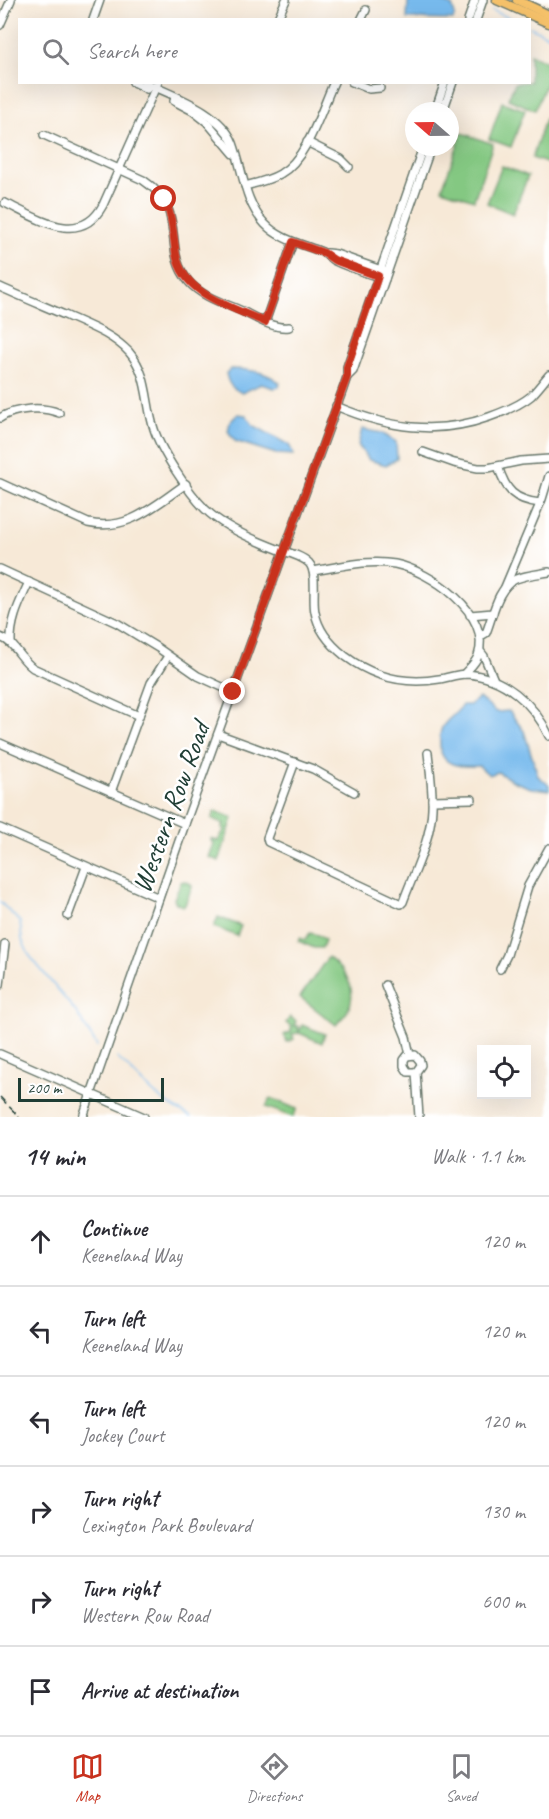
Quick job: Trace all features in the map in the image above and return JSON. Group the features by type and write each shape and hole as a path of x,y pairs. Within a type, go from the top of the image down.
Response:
{"main road":[{"path":"497,0 549,23"},
{"path":"517,0 549,15"}],"street":[{"path":"0,25 11,0"},
{"path":"94,18 100,0"},
{"path":"99,18 105,0"},
{"path":"278,18 286,0"},
{"path":"469,18 475,0"},
{"path":"477,18 483,0"},
{"path":"363,18 366,10"},
{"path":"245,186 270,179 286,170 296,160 307,142 333,84"},
{"path":"356,84 369,89 380,88"},
{"path":"438,102 444,84"},
{"path":"446,102 452,84"},
{"path":"5,203 55,225 69,228 90,221 100,211 156,87 202,117 215,129 236,156 251,204 261,220 274,232 293,242 324,253 334,260 383,274"},
{"path":"44,135 152,186 164,199 172,220 178,263 189,281 206,295 265,322 279,327 290,327"},
{"path":"307,142 341,159 349,166"},
{"name":"Western Row Road","path":"383,274 420,156"},
{"name":"Western Row Road","path":"83,1117 185,824 347,377 347,367 428,156"},
{"path":"265,322 293,242"},
{"path":"0,286 110,336 129,353 145,382 152,422 159,442 186,484 199,502 215,517 307,562 313,571 315,612 319,625 336,648 356,664 378,675 403,681 439,680 464,674 494,680 520,698 542,723 549,736"},
{"path":"336,406 393,425 451,428 505,412 530,396 548,380"},
{"path":"0,418 16,411 45,409 59,412"},
{"path":"423,452 467,467 488,468 521,461 549,459"},
{"path":"498,466 510,491 525,501 540,503"},
{"path":"481,636 486,633 506,587 549,476"},
{"path":"0,483 88,523 103,525 118,524 135,518 186,484"},
{"path":"313,571 372,562 408,567 437,581 470,615 481,636 480,651 476,662 464,674"},
{"path":"0,569 117,623 198,676 233,692"},
{"path":"506,587 517,579 549,573"},
{"path":"11,643 13,618 29,582"},
{"path":"470,615 494,613"},
{"path":"0,637 11,643 27,664 33,668 139,716"},
{"path":"480,651 494,680"},
{"path":"111,792 151,684 168,656"},
{"path":"218,734 320,772 354,792"},
{"path":"0,743 185,824"},
{"path":"295,762 267,838 268,842 402,904 429,830 432,800 428,753"},
{"path":"432,800 472,799"},
{"path":"0,828 159,898"},
{"path":"500,969 507,955 528,886 549,848"},
{"path":"68,916 86,867"},
{"path":"0,985 5,944"},
{"path":"385,984 406,1037 410,1055"},
{"path":"0,1054 144,1117"},
{"path":"416,1072 408,1072 404,1066 404,1060 410,1055 417,1056 421,1065 416,1072 419,1117"},
{"path":"122,1108 135,1117"}],"green space":[{"path":"531,54 549,63 549,77 535,110 508,99 515,84 531,84"},
{"path":"502,102 525,110 511,147 489,139"},
{"path":"545,119 549,120 549,164 532,158"},
{"path":"462,133 493,144 474,200 442,189 454,156 459,156 459,141"},
{"path":"502,166 528,176 513,214 487,203"},
{"path":"215,811 233,818 219,861 209,857 214,843 211,839 218,841 225,829 222,828 224,824 212,819"},
{"path":"184,881 192,887 185,905 182,906 174,899 181,882"},
{"path":"218,917 241,926 237,936 214,927"},
{"path":"310,933 325,940 322,948 314,948 298,941 300,938 305,940"},
{"path":"328,957 348,980 352,994 347,1012 336,1025 300,997"},
{"path":"290,1017 296,1021 294,1026 298,1026 299,1032 302,1025 325,1034 322,1043 299,1033 292,1034 294,1039 287,1042 284,1035 291,1032 291,1026 286,1023"},
{"path":"270,1098 297,1109 293,1117 266,1107"}],"water":[{"path":"408,0 437,0 452,6 454,13 454,18 407,18"},
{"path":"231,369 263,373 280,383 279,387 274,388 261,384 242,393 229,383 226,373"},
{"path":"238,414 246,415 253,425 289,445 294,455 276,454 235,441 228,431 230,422"},
{"path":"362,429 382,433 396,442 397,459 386,465 369,460 358,445"},
{"path":"479,698 496,712 509,711 524,731 538,776 549,785 549,790 531,788 498,772 489,775 479,766 459,766 444,757 441,752 440,739 443,726 462,705 470,705"}],"waterway":[{"path":"492,10 509,18"},
{"path":"531,27 549,36"},
{"path":"0,902 20,922 22,940 29,955 76,1012 97,1046"},
{"path":"117,1058 155,1094 191,1117"}],"railway":[{"path":"0,1097 19,1117"}],"route":[{"path":"164,199 172,220 178,263 189,281 206,295 265,322 293,242 378,276 347,367 347,377 233,692"}]}
